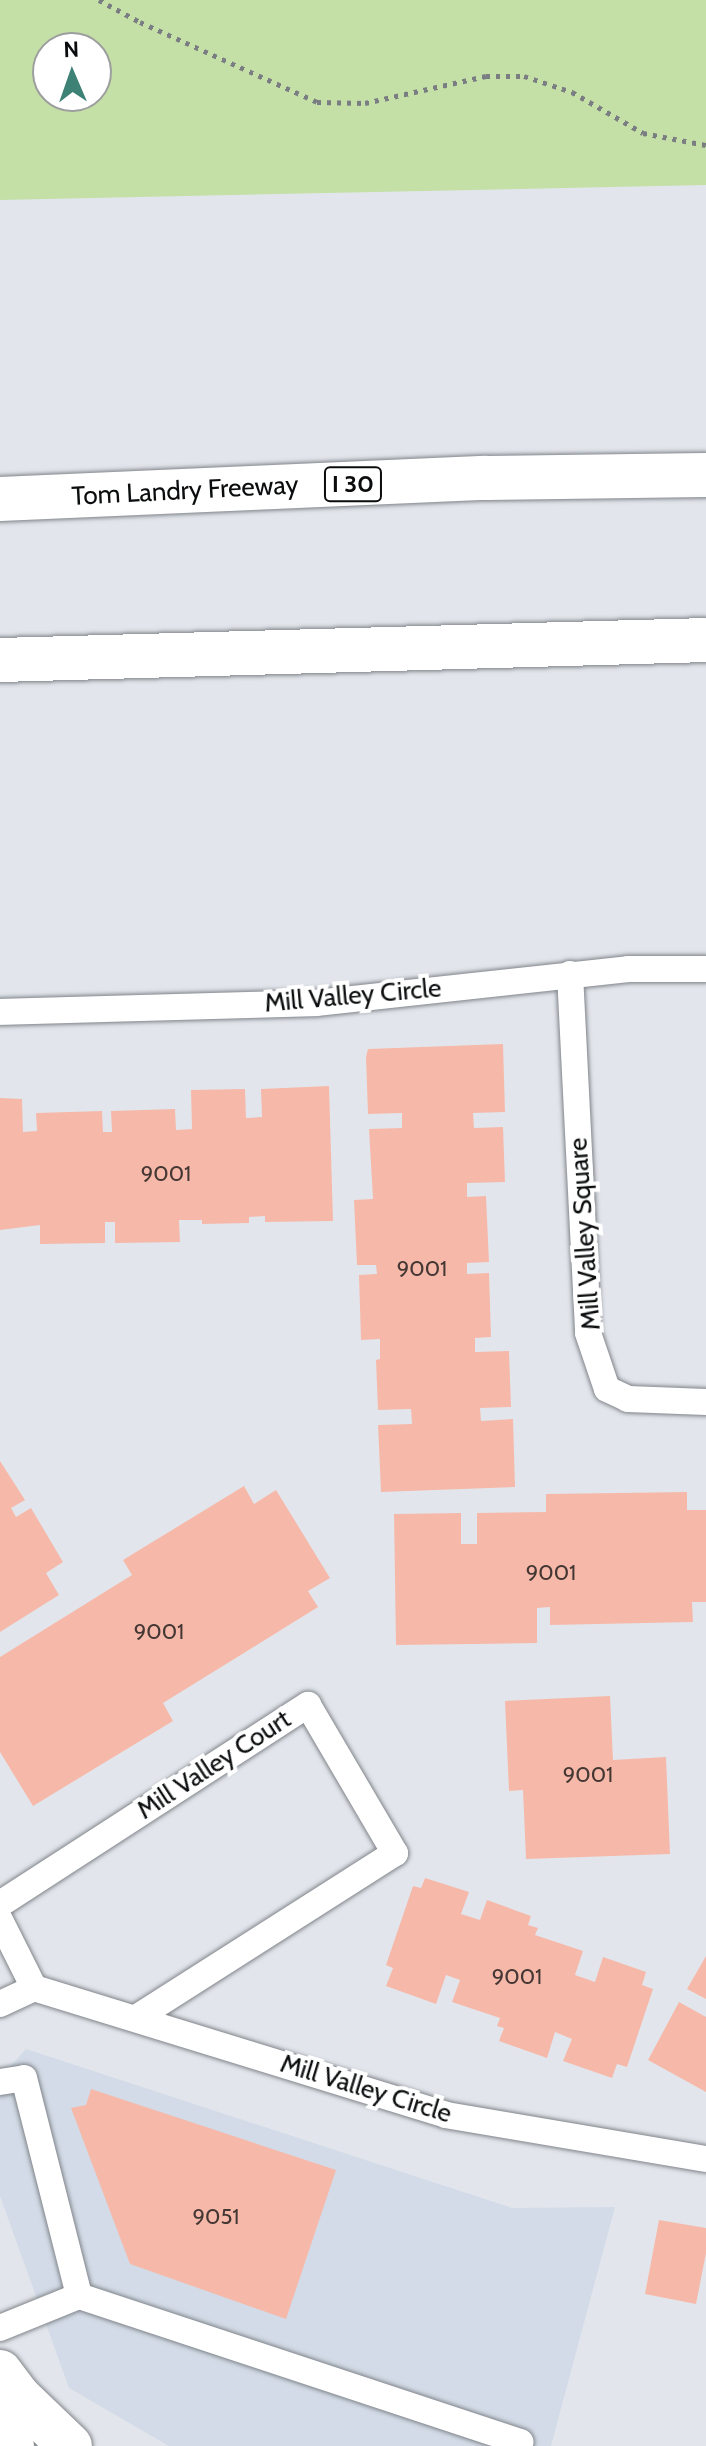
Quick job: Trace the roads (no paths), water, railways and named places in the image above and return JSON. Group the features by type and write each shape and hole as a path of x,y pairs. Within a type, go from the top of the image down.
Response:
{"main road":[{"name":"Tom Landry Freeway","path":"0,499 486,478 706,475"},
{"path":"0,660 706,640"},
{"path":"0,2372 18,2396 70,2446"},
{"path":"0,2393 12,2446"}],"lane":[{"name":"Mill Valley Circle","path":"0,1012 316,1003 570,974 628,969 706,969"},
{"name":"Mill Valley Square","path":"570,974 588,1333 607,1389 628,1399 706,1402"},
{"name":"Mill Valley Court","path":"0,1904 308,1705 395,1853 136,2018"},
{"path":"0,1920 34,1988 0,2004"},
{"name":"Mill Valley Circle","path":"34,1988 446,2115 706,2159"},
{"path":"0,2082 24,2078 79,2296"},
{"path":"0,2328 79,2296 520,2442 519,2446"}]}
